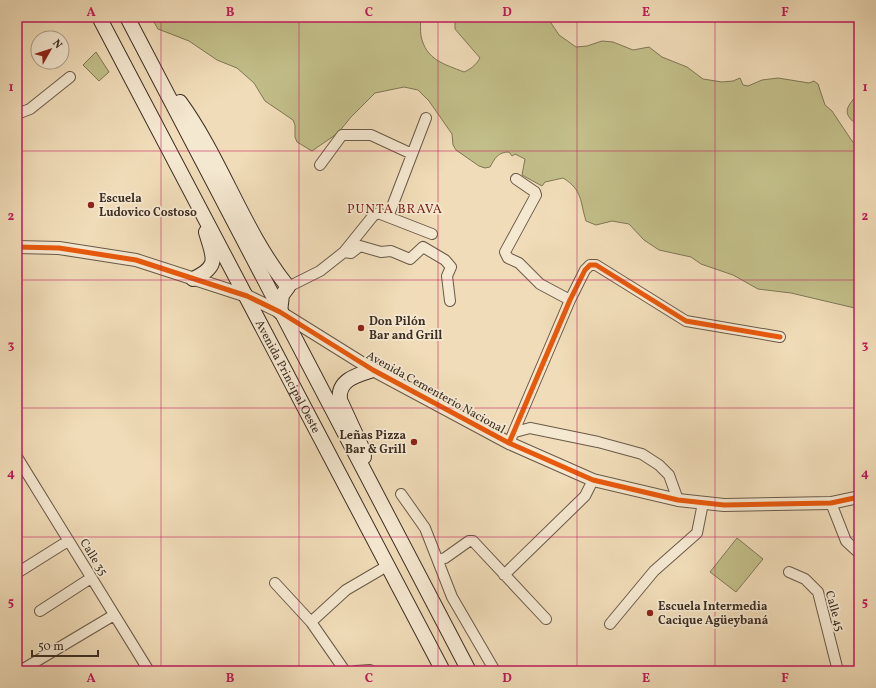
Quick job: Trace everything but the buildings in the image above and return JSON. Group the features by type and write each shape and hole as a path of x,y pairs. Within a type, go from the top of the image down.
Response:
{"main road":[{"name":"Avenida Principal Oeste","path":"100,17 196,197 443,671"},
{"name":"Avenida Principal Oeste","path":"127,17 469,671"},
{"path":"157,73 181,104 198,131 261,249 288,287 282,295 280,312"},
{"path":"193,279 211,268 214,257 196,197"},
{"path":"364,469 363,450 340,400 339,391 344,383 372,370"}],"street":[{"path":"17,114 30,109 70,76"},
{"path":"388,217 426,118"},
{"path":"320,165 342,135 371,135 412,154"},
{"path":"516,179 535,192 536,196 505,252 508,258 519,263 540,284 570,300"},
{"path":"288,287 320,271 344,252 373,216 378,213 432,234"},
{"path":"344,252 351,253 360,246 381,252 391,251 410,259 423,247 445,260 451,266 447,276 450,301"},
{"name":"Avenida Cementerio Nacional","path":"17,247 59,248 136,260 247,296 280,312 372,370 509,443 593,480 678,500 724,505 831,503 859,497"},
{"path":"509,443 515,432 570,300 585,270 590,265 596,265 686,320 780,337"},
{"path":"515,432 530,428 598,442 642,454 659,465 669,475 678,500"},
{"name":"Calle 35","path":"17,457 20,469 149,671"},
{"path":"504,574 585,496 593,480"},
{"path":"401,494 425,528 452,597 495,671"},
{"path":"610,624 654,571 697,533 703,503"},
{"path":"831,503 846,541 859,553"},
{"path":"438,560 445,558 469,541 473,541 546,619"},
{"path":"17,573 68,542"},
{"path":"311,622 346,590 387,566"},
{"name":"Calle 45","path":"789,572 805,578 818,592 838,671"},
{"path":"40,611 91,578"},
{"path":"274,583 311,622 345,671"},
{"path":"436,606 452,597"},
{"path":"20,671 114,615"},
{"path":"356,671 371,671"}],"shaded area":[{"path":"151,17 420,17 421,36 427,51 437,60 464,72 469,70 477,63 480,58 455,29 455,17 547,17 559,35 576,47 587,46 602,41 613,42 633,50 649,47 662,57 687,67 703,79 722,82 733,81 740,78 743,85 748,86 762,80 778,78 809,83 814,81 818,84 825,105 832,111 852,141 859,146 859,309 791,293 758,289 733,275 701,264 691,257 659,250 644,240 629,224 612,221 596,225 586,221 580,197 574,187 563,178 545,182 542,186 522,175 525,159 515,154 512,156 509,152 505,152 499,154 490,167 485,168 479,166 456,150 453,145 452,134 429,101 418,90 404,87 375,93 351,117 338,133 312,151 297,142 293,120 265,101 254,83 237,68 217,60 189,41 158,29"},
{"path":"96,52 109,72 99,81 83,65"},
{"path":"859,91 859,124 856,124 848,115 847,111 850,103"},
{"path":"737,538 763,559 736,592 710,572"}],"cycle path":[{"path":"17,247 59,248 136,260 247,296 280,312 373,370 509,443 593,480 678,500 724,505 831,503 859,497"},
{"path":"509,443 570,300 585,270 590,265 596,265 686,321 780,337"}],"place":[{"name":"Escuela Ludovico Costoso","path":"91,205"},
{"name":"Don Pilón Bar and Grill","path":"361,328"},
{"name":"Leñas Pizza Bar & Grill","path":"414,442"},
{"name":"Escuela Intermedia Cacique Agüeybaná","path":"650,613"}],"district":[{"name":"PUNTA BRAVA","path":"395,208"}]}
